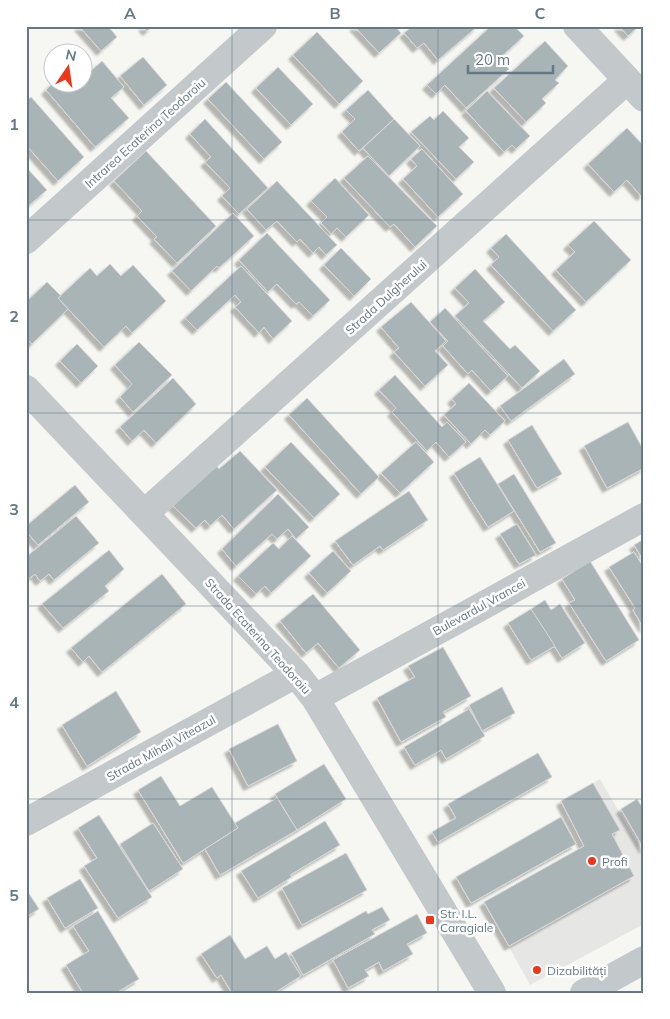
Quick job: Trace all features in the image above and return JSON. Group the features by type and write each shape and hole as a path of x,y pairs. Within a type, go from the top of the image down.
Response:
{"street":[{"name":"Intrarea Ecaterina Teodoroiu","path":"26,240 264,26"},
{"path":"578,26 636,89"},
{"name":"Strada Dulgherului","path":"145,514 636,89"},
{"name":"Strada Ecaterina Teodoroiu","path":"26,389 296,674 315,698 492,993"},
{"name":"Bulevardul Vrancei","path":"315,698 644,517"},
{"name":"Strada Mihail Viteazul","path":"26,822 296,674"},
{"path":"584,993 644,960"}],"shaded area":[{"path":"600,779 644,854 644,924 530,985 484,902 584,847 561,801"}],"building":[{"path":"79,26 108,26 117,37 101,51"},
{"path":"143,26 153,26 147,31"},
{"path":"354,26 395,26 401,33 379,53"},
{"path":"413,26 478,26 438,60 424,43 417,48 404,33"},
{"path":"491,26 514,26 524,36 500,58 509,69 466,108 445,85 436,94 427,85"},
{"path":"619,26 639,26 628,36"},
{"path":"317,32 363,81 339,104 293,55"},
{"path":"545,41 568,66 555,80 559,83 542,99 546,103 526,122 494,88"},
{"path":"143,57 167,85 144,105 120,76"},
{"path":"102,61 124,87 111,98 129,118 95,147 48,92 92,92 92,70"},
{"path":"278,67 313,104 291,125 256,88"},
{"path":"226,82 282,142 264,159 208,99"},
{"path":"368,90 394,119 359,151 342,132 355,119 346,110"},
{"path":"487,91 530,136 516,149 512,145 504,152 466,111"},
{"path":"31,97 84,157 58,181 26,145 26,101"},
{"path":"443,111 469,138 459,147 474,162 456,179 411,132 430,116 434,120"},
{"path":"205,119 268,188 239,214 222,196 230,188 205,162 211,157 190,134"},
{"path":"394,119 420,146 389,176 363,148"},
{"path":"627,128 644,146 644,194 641,196 627,180 614,192 588,164"},
{"path":"422,149 463,194 438,217 403,179 417,166 411,159"},
{"path":"146,151 216,226 177,263 154,239 157,237 137,216 142,211 114,181"},
{"path":"368,156 437,226 415,247 394,224 390,227 344,178"},
{"path":"26,167 47,190 26,208"},
{"path":"335,178 369,215 346,237 337,228 331,234 321,223 327,217 311,201"},
{"path":"277,181 337,245 326,255 319,247 313,253 300,239 297,242 277,221 266,230 247,209"},
{"path":"233,213 254,236 219,268 217,266 191,291 172,271"},
{"path":"594,221 631,260 586,302 556,270 575,252 568,245"},
{"path":"267,233 330,300 313,316 299,302 296,304 277,284 268,292 239,260"},
{"path":"506,234 576,310 553,331 491,265 499,257 491,248"},
{"path":"341,248 371,279 354,296 324,265"},
{"path":"110,264 121,276 133,265 166,301 132,333 126,326 104,347 58,298 90,268 97,276"},
{"path":"241,266 292,321 273,339 264,327 259,333 235,307 241,302 235,295 197,330 185,318"},
{"path":"475,269 505,302 483,321 510,349 515,345 540,371 522,388 455,316 469,303 455,288"},
{"path":"47,282 61,296 58,298 68,309 32,344 26,338 26,302"},
{"path":"411,302 446,341 435,351 448,365 425,386 394,352 399,348 381,327"},
{"path":"445,308 508,376 491,391 472,370 468,374 443,346 448,341 430,322"},
{"path":"139,342 172,375 133,412 120,397 132,384 115,365"},
{"path":"77,344 98,366 81,383 60,361"},
{"path":"564,359 575,374 511,421 500,406"},
{"path":"395,375 442,427 447,422 466,442 449,457 436,442 427,451 392,412 396,408 379,390"},
{"path":"173,378 196,404 156,443 144,430 132,441 120,427"},
{"path":"469,383 505,421 490,435 485,430 471,444 444,415 456,404 452,399"},
{"path":"307,398 379,477 361,494 289,415"},
{"path":"628,422 644,451 644,468 607,488 584,446"},
{"path":"532,425 562,474 537,488 508,440"},
{"path":"291,442 340,494 314,518 265,467"},
{"path":"416,442 434,462 400,493 381,473"},
{"path":"240,451 277,490 234,529 222,515 210,526 205,520 196,528 172,505 216,465 219,469"},
{"path":"480,457 514,511 488,527 454,473"},
{"path":"514,474 556,543 540,552 498,484"},
{"path":"75,485 89,502 38,545 26,531 26,526"},
{"path":"409,491 428,520 383,550 380,546 353,565 335,541"},
{"path":"278,494 309,527 296,539 288,529 277,539 272,534 236,566 222,549"},
{"path":"76,516 99,543 54,580 49,574 40,581 35,574 26,581 26,557"},
{"path":"517,524 536,555 519,564 500,534"},
{"path":"292,536 311,556 271,593 265,586 256,594 238,576 273,543 279,549"},
{"path":"644,539 644,561 634,545"},
{"path":"109,550 124,569 105,586 109,591 63,628 42,604"},
{"path":"333,551 351,571 327,593 309,573"},
{"path":"634,552 644,568 644,628 633,610 635,608 609,567"},
{"path":"590,561 639,640 606,661 569,603 575,600 562,579"},
{"path":"162,574 186,604 102,672 89,656 83,662 71,648"},
{"path":"313,594 360,650 339,668 318,643 306,653 280,621"},
{"path":"545,600 551,610 560,604 585,643 562,658 531,609"},
{"path":"531,609 555,646 531,660 508,623"},
{"path":"443,647 471,696 443,712 446,717 401,742 377,698 415,677 408,666"},
{"path":"502,687 515,713 482,731 469,705"},
{"path":"116,691 141,732 87,766 62,725"},
{"path":"469,709 485,736 446,759 441,750 415,765 404,747"},
{"path":"278,724 297,761 248,786 229,749"},
{"path":"538,753 552,777 438,842 432,832 456,818 448,804"},
{"path":"324,764 346,799 297,830 275,794"},
{"path":"161,776 180,806 212,787 238,828 183,863 138,790"},
{"name":"Profi","path":"593,783 620,830 612,834 634,876 509,946 484,902 584,846 561,801"},
{"path":"277,798 297,830 220,875 205,849 238,828 235,823"},
{"path":"637,799 644,810 644,849 621,809"},
{"path":"99,815 152,897 118,918 84,866 97,858 78,828"},
{"path":"561,817 576,844 471,903 456,877"},
{"path":"325,821 340,845 290,875 292,877 258,898 241,871"},
{"path":"153,823 183,869 149,891 120,844"},
{"path":"346,853 367,890 302,925 282,888"},
{"path":"80,879 98,908 65,928 47,898"},
{"path":"26,889 39,909 26,917"},
{"path":"382,907 390,920 372,930 375,934 303,975 291,953 366,911 368,914"},
{"path":"98,911 139,979 116,993 83,993 66,965 89,951 73,926"},
{"path":"417,914 427,933 407,944 413,954 383,971 379,962 365,970 369,976 348,988 333,960"},
{"path":"230,935 245,959 267,946 275,959 286,952 301,976 274,993 232,993 221,975 217,978 201,954"}],"place":[{"name":"Profi","path":"592,861"},
{"name":"Str. I.L. Caragiale","path":"430,920"},
{"name":"Dizabilități","path":"537,970"}]}
